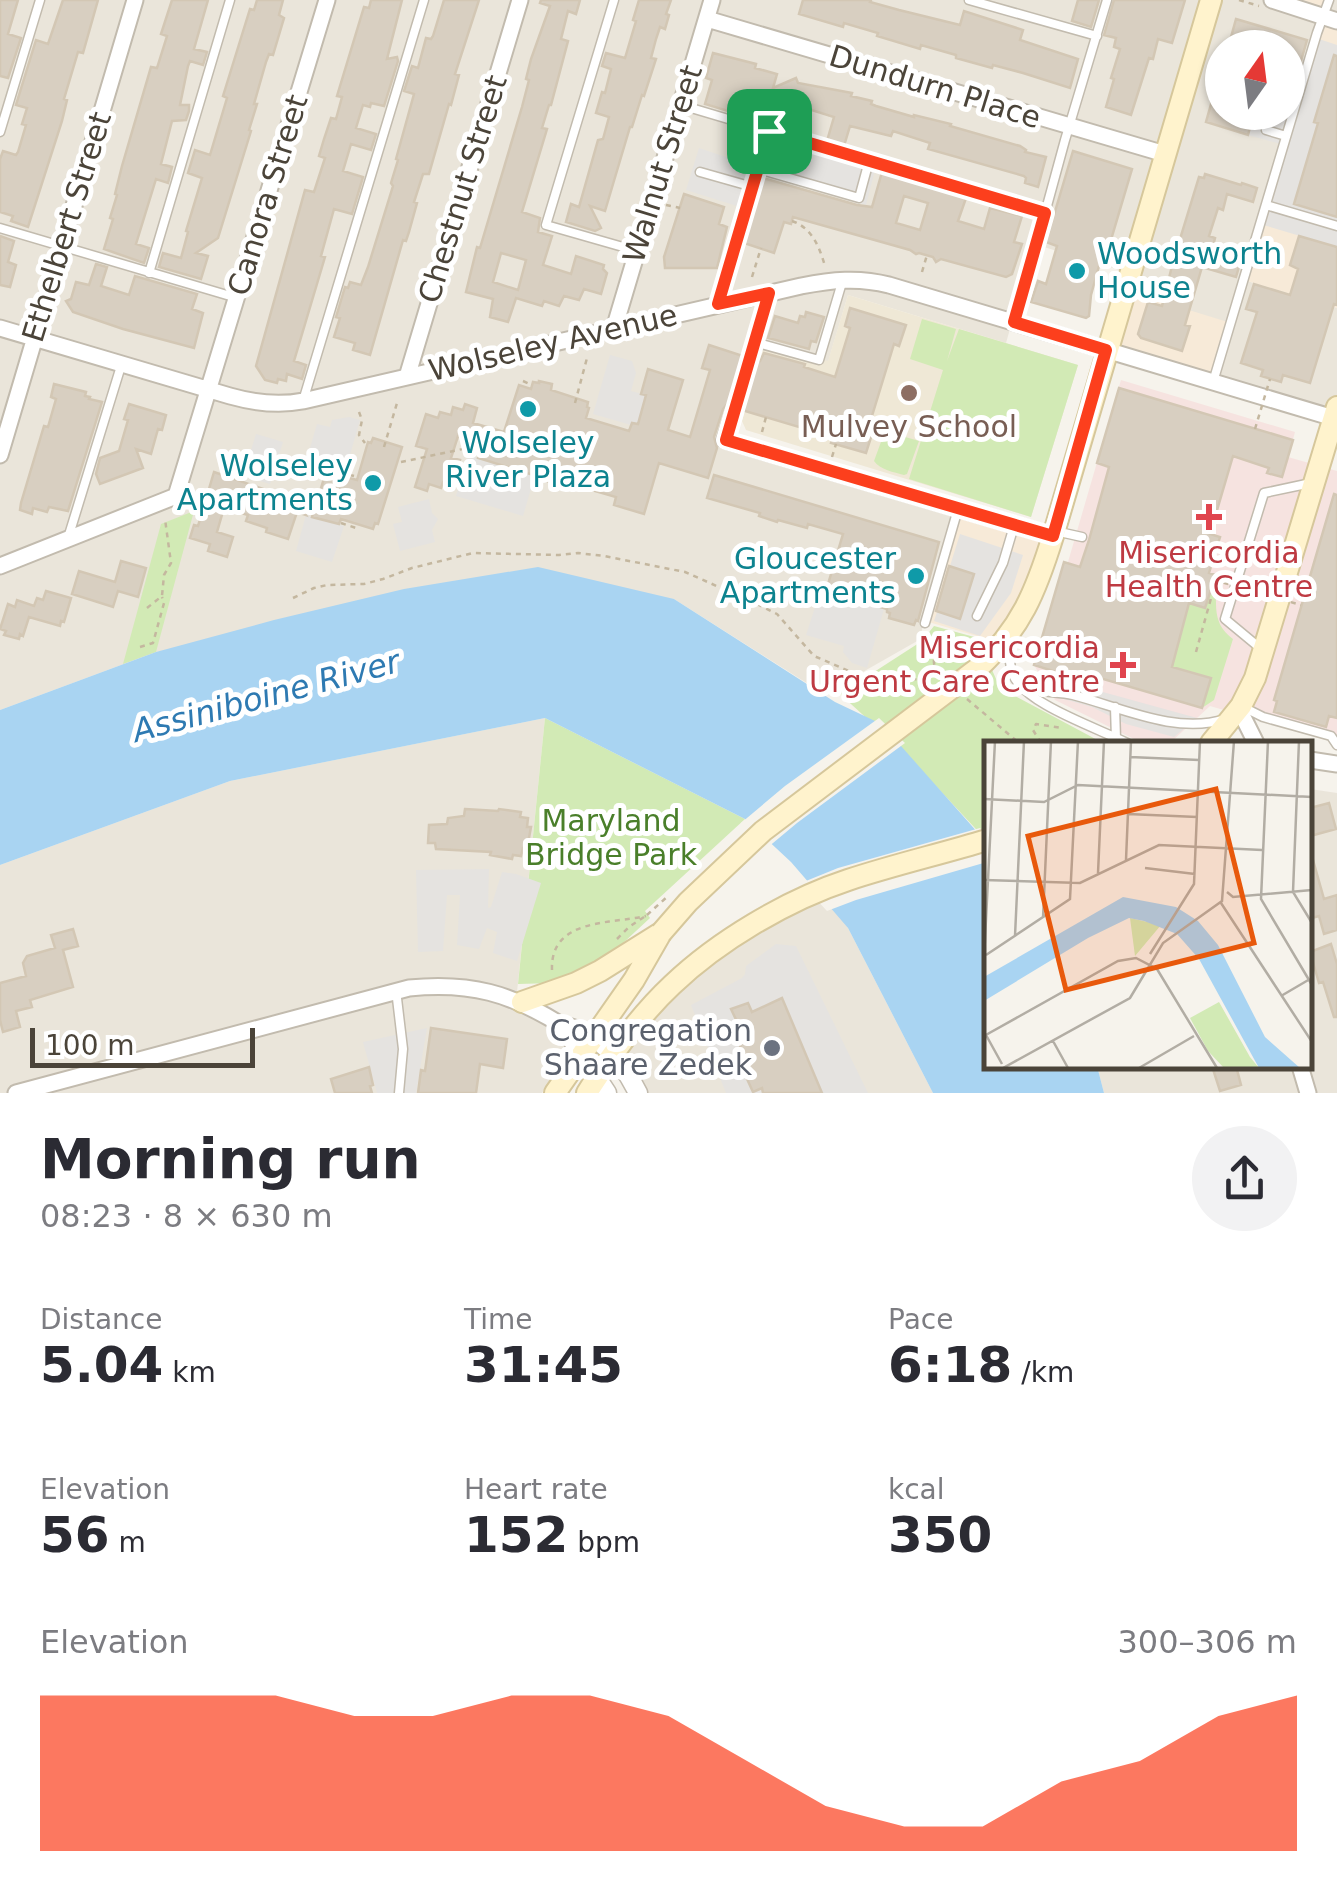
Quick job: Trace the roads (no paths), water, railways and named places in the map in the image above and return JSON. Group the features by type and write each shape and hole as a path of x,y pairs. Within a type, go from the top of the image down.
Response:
{"main road":[{"path":"522,1002 600,971 654,924 688,902 763,831 977,669 1008,635 1035,591 1054,534 1211,0"},
{"path":"1213,741 1251,688 1336,415"},
{"path":"598,1087 612,1055 671,986 769,915 846,880 984,841"},
{"path":"555,1093 634,980 654,924"}],"street":[{"name":"Ethelbert Street","path":"0,455 135,0"},
{"name":"Canora Street","path":"68,538 176,496 327,0"},
{"name":"Chestnut Street","path":"406,377 520,0"},
{"name":"Walnut Street","path":"614,329 712,0"},
{"path":"1272,0 1330,19"},
{"name":"Dundurn Place","path":"706,19 1165,154"},
{"name":"Wolseley Avenue","path":"0,328 267,404 304,401 836,279 890,285 1336,415"},
{"path":"734,412 726,440 1014,526 1054,534"},
{"path":"0,566 68,538"},
{"path":"1238,710 1255,741"},
{"path":"1312,760 1337,764"},
{"path":"16,1093 396,990 427,986 470,988 522,1002 587,1044 612,1055 628,1073 638,1093"},
{"path":"587,1044 598,1087"},
{"path":"1301,1068 1308,1093"}],"lane":[{"path":"0,132 40,0"},
{"path":"149,274 230,0"},
{"path":"304,401 424,0"},
{"path":"614,0 546,225 638,251"},
{"path":"969,0 1097,36"},
{"path":"1014,322 1107,0"},
{"path":"1213,382 1286,136 1330,19 1329,0"},
{"path":"681,105 1045,213"},
{"path":"1266,130 1286,136"},
{"path":"718,304 769,131"},
{"path":"758,169 859,198 870,160"},
{"path":"700,172 753,187"},
{"path":"1266,205 1337,226"},
{"path":"0,228 237,298"},
{"path":"754,342 820,360 836,279"},
{"path":"734,412 769,293"},
{"path":"68,538 121,364"},
{"path":"1264,650 1224,619 1264,493 1314,483"},
{"path":"925,623 958,509"},
{"path":"978,616 1014,526"},
{"path":"1054,534 1082,537"},
{"path":"1008,635 1012,672 1028,694 1116,740 1115,707"},
{"path":"1020,686 1070,694 1190,724 1213,722 1238,710 1331,736 1337,745"},
{"path":"396,990 403,1050 400,1093"}],"water":[{"name":"Assiniboine River","path":"538,567 674,599 835,702 875,721 984,840 984,1068 1098,1068 1104,1093 933,1093 848,928 791,862 745,819 545,718 230,781 0,865 0,710 156,652 404,589"}],"place":[{"name":"Woodsworth House","path":"1077,271"},
{"name":"Mulvey School","path":"909,393"},
{"name":"Wolseley River Plaza","path":"528,409"},
{"name":"Wolseley Apartments","path":"373,483"},
{"name":"Misericordia Health Centre","path":"1209,517"},
{"name":"Gloucester Apartments","path":"916,576"},
{"name":"Misericordia Urgent Care Centre","path":"1123,665"},
{"name":"Congregation Shaare Zedek","path":"772,1048"}],"park label":[{"name":"Maryland Bridge Park","path":"611,838"}]}
